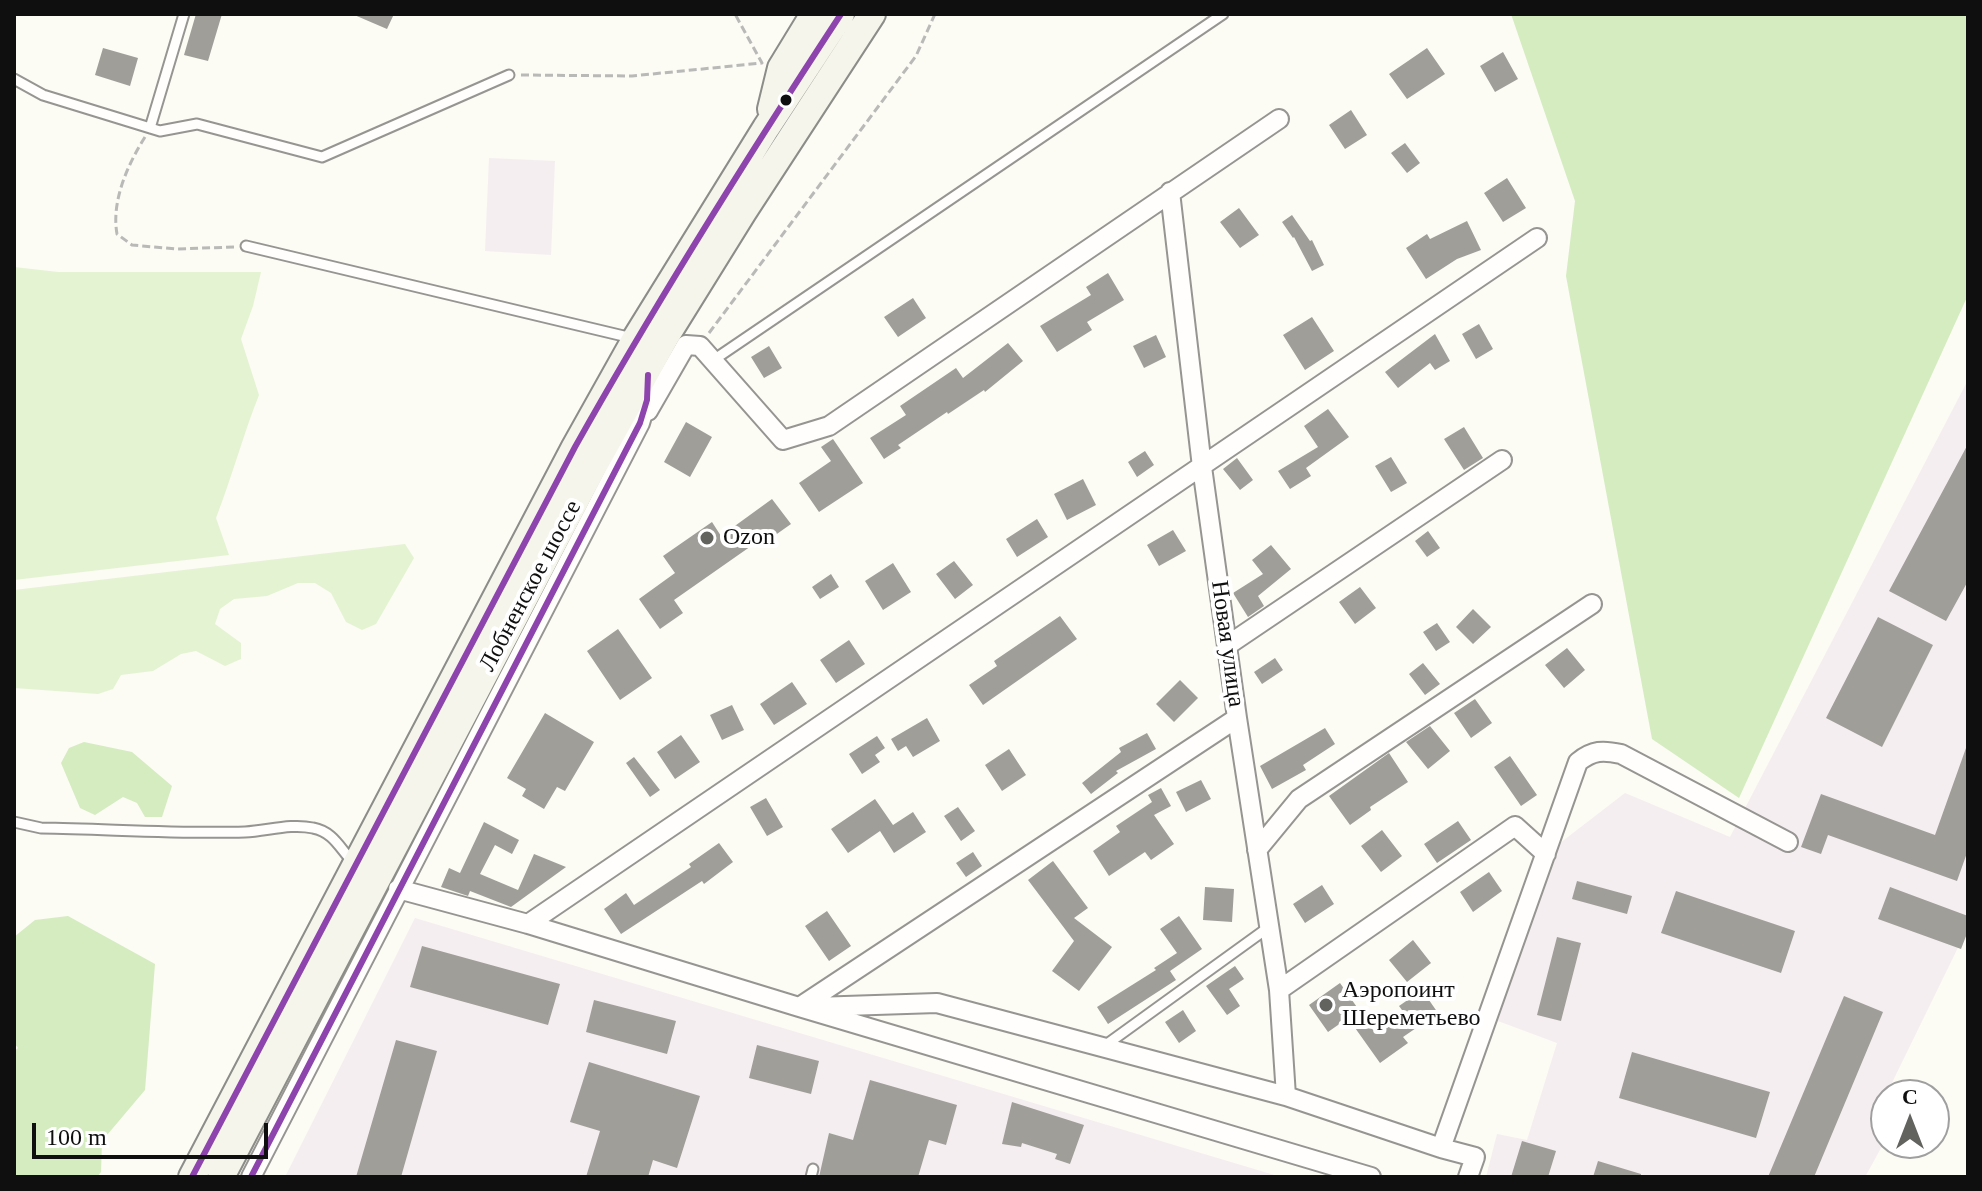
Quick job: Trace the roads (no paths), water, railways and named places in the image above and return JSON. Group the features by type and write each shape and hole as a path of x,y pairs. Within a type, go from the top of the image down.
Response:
{"main road":[{"path":"766,128 781,68 814,14"},
{"name":"Лобненское шоссе","path":"192,1177 567,460 636,338 766,128 841,14"},
{"name":"Лобненское шоссе","path":"221,1177 592,469 743,212 872,14"}],"street":[{"path":"251,1177 640,423 686,345 700,346 783,440 829,426 1279,119"},
{"name":"Новая улица","path":"1170,192 1202,467 1279,990 1286,1096"},
{"path":"528,924 1537,238"},
{"path":"640,423 647,400 648,369"},
{"path":"1228,645 1502,460"},
{"path":"1257,850 1299,799 1592,604"},
{"path":"799,1007 1237,718"},
{"path":"1441,1148 1578,762 1590,753 1604,750 1621,754 1788,842"},
{"path":"1279,990 1515,826 1546,854"},
{"path":"398,889 528,924 1371,1177"},
{"path":"799,1007 937,1003 1286,1096 1475,1157 1468,1177"}],"lane":[{"path":"150,128 184,14"},
{"path":"712,361 1223,14"},
{"path":"14,79 43,95 160,131 197,124 322,157 509,75"},
{"path":"246,246 636,338"},
{"path":"14,822 41,828 246,832 312,827 328,833 340,843 343,852 356,865"},
{"path":"1102,1048 1269,927"}],"place":[{"name":"Ozon","path":"707,538"},
{"name":"Аэропоинт Шереметьево","path":"1326,1005"}]}
